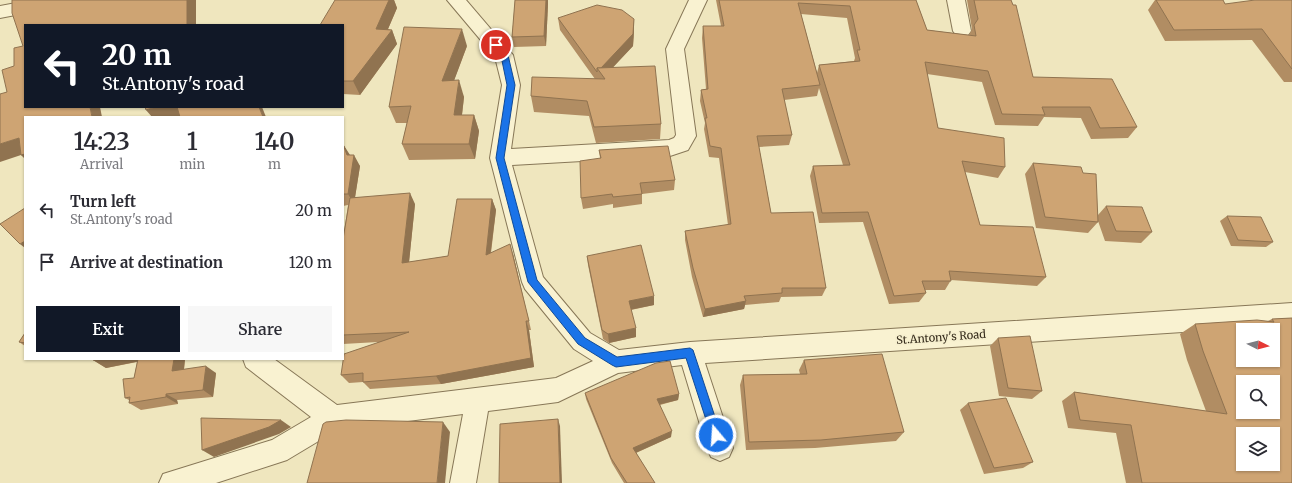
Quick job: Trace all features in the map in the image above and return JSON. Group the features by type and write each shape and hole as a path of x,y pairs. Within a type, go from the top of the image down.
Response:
{"street":[{"path":"0,12 62,0"},
{"path":"456,0 504,55 511,85 500,158 533,282 582,341 616,362"},
{"path":"500,158 670,148 681,144 686,136 675,49 698,0"},
{"path":"956,0 962,31"},
{"name":"St.Antony's Road","path":"690,353 1292,314"},
{"path":"172,483 278,451 333,418 558,390 616,362 690,353 720,448"},
{"path":"256,360 333,418"},
{"path":"463,483 478,400"}],"building":[{"path":"12,0 187,0 187,24 24,24 24,108 90,108 92,116 24,116 24,154 21,155 19,138 0,144 0,94 7,92 2,70 14,66 14,48 23,46 12,13"},
{"path":"335,0 389,0 376,29 392,30 353,81 344,81 344,24 321,24"},
{"path":"515,0 546,0 544,36 512,37"},
{"path":"719,0 916,0 927,30 976,36 974,25 978,19 974,0 1011,0 1013,5 1016,5 1033,77 1112,79 1137,127 1100,128 1090,107 1042,107 1045,115 1002,114 988,71 925,62 938,128 1004,138 1005,167 962,161 980,225 1033,227 1046,277 949,271 951,281 922,281 926,293 894,296 868,212 822,213 813,166 850,165 819,65 860,61 857,50 860,50 850,6 798,3 820,85 782,89 792,135 757,136 771,213 813,212 826,288 782,288 782,293 744,296 746,301 705,309 693,268 685,231 731,224 721,148 710,146 705,118 707,118 701,90 708,89 703,26 724,26"},
{"path":"1156,0 1223,0 1225,4 1255,0 1292,0 1292,69 1262,29 1174,30"},
{"path":"597,5 622,10 634,19 633,34 601,68 597,68 597,72 558,18"},
{"path":"404,27 462,29 442,81 459,80 454,115 474,115 469,144 402,144 411,106 389,107"},
{"path":"655,66 661,124 594,127 587,101 531,96 532,77 605,79 597,68"},
{"path":"177,108 259,108 263,116 180,116"},
{"path":"668,146 675,180 640,183 642,194 613,197 612,194 581,198 580,161 601,158 599,150"},
{"path":"344,147 347,155 354,155 348,194 344,194"},
{"path":"1033,163 1081,167 1083,173 1096,174 1098,222 1045,217"},
{"path":"410,193 402,263 448,256 457,199 492,199 486,255 510,244 529,321 526,321 531,358 436,376 363,382 363,373 341,375 344,354 409,332 344,335 344,233 350,198"},
{"path":"1106,206 1142,207 1152,232 1116,231"},
{"path":"24,209 24,242 20,244 0,224"},
{"path":"1227,216 1261,217 1273,242 1238,240"},
{"path":"641,245 654,296 629,301 636,328 608,334 602,330 587,256"},
{"path":"1292,318 1292,483 1142,483 1131,425 1080,420 1074,392 1227,414 1203,351 1195,324 1257,320 1274,322 1272,319"},
{"path":"24,334 24,343 19,342"},
{"path":"1030,336 1042,391 1008,388 998,338"},
{"path":"882,354 904,432 821,440 749,442 743,375 807,374 804,360"},
{"path":"138,360 174,360 172,371 206,366 203,390 166,394 166,397 129,403 130,397 125,398 123,379 134,378"},
{"path":"670,361 679,394 657,399 672,431 633,448 655,483 627,483 611,458 585,393 656,363"},
{"path":"1006,398 1033,462 994,468 968,403"},
{"path":"201,418 281,420 269,427 202,450"},
{"path":"558,419 560,483 499,483 500,424"},
{"path":"346,420 443,422 437,483 307,483 323,424 326,422"}],"route":[{"path":"496,45 504,55 511,85 500,158 517,217 533,282 582,341 616,362 690,353 716,435"}]}
